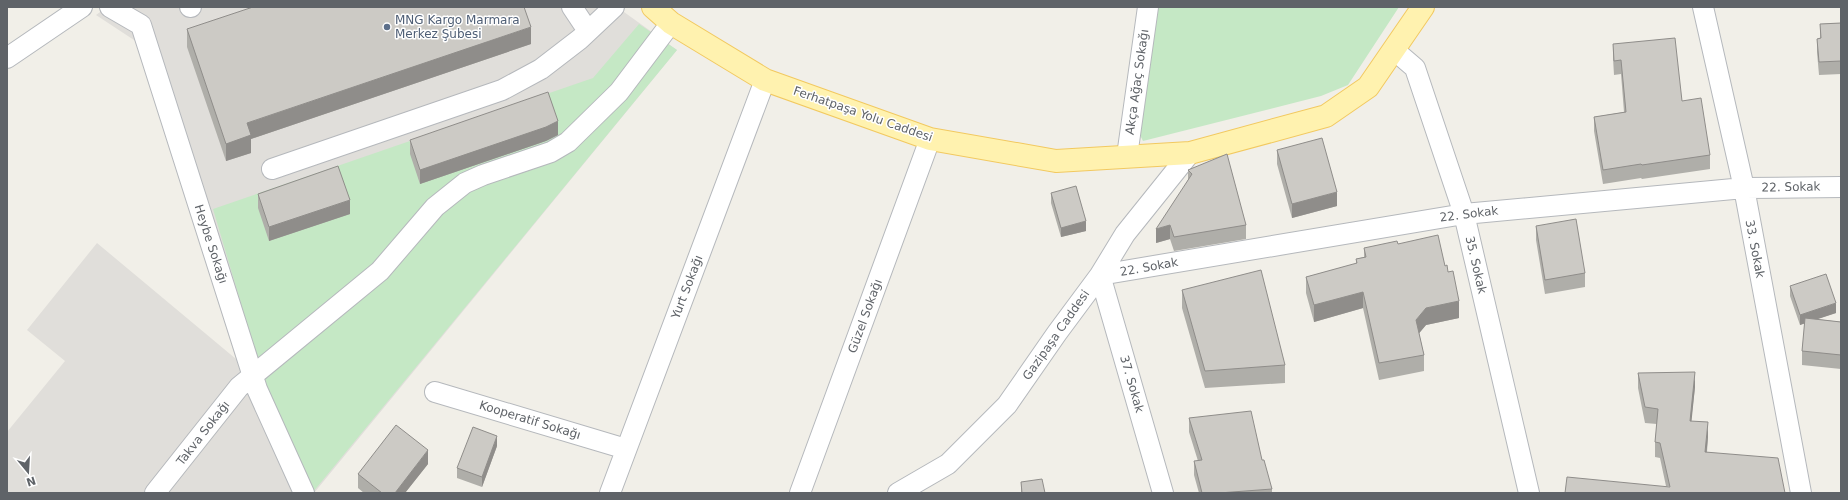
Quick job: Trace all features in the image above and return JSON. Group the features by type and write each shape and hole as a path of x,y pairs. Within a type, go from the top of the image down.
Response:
{"main road":[{"name":"Ferhatpaşa Yolu Caddesi","path":"653,7 671,23 765,80 930,139 1056,160 1190,153 1326,116 1368,87 1423,7"}],"street":[{"path":"7,58 82,7"},
{"name":"Heybe Sokağı","path":"110,7 141,25 257,389 304,493"},
{"path":"572,7 588,32"},
{"path":"272,169 502,90 541,69 588,32 614,7"},
{"name":"Akça Ağaç Sokağı","path":"1127,156 1148,7"},
{"name":"33. Sokak","path":"1703,7 1744,188 1801,493"},
{"name":"Takva Sokağı","path":"155,493 239,386 380,270 435,207 449,194 483,175 551,152 568,142 619,92 671,23"},
{"name":"35. Sokak","path":"1394,50 1415,68 1464,214 1529,493"},
{"name":"Yurt Sokağı","path":"610,493 765,80"},
{"name":"Güzel Sokağı","path":"800,493 930,139"},
{"name":"Gazipaşa Caddesi","path":"898,493 948,464 1008,405 1057,333 1100,275 1125,234 1190,153"},
{"name":"22. Sokak","path":"1100,275 1464,214 1744,188 1841,186"},
{"name":"37. Sokak","path":"1100,275 1163,493"},
{"name":"Kooperatif Sokağı","path":"435,392 626,449"}],"shaded area":[{"path":"107,7 617,7 677,50 314,493 7,493 7,432 65,361 27,330 97,243 236,359 137,42 96,15"}],"green space":[{"path":"1155,7 1399,7 1348,85 1321,96 1143,141 1136,127"},
{"path":"639,24 677,50 313,492 265,385 213,209 593,78"}],"building":[{"path":"253,7 524,7 531,27 247,123 251,135 226,144 187,29"},
{"path":"1841,23 1841,61 1819,62 1817,39 1821,38 1820,24"},
{"path":"1675,38 1682,101 1701,98 1710,155 1603,170 1594,117 1626,112 1621,60 1614,61 1613,44"},
{"path":"548,92 558,121 546,127 420,170 410,140"},
{"path":"1322,138 1337,192 1292,204 1277,150"},
{"path":"1227,154 1246,225 1174,237 1170,225 1156,229 1192,174 1188,170"},
{"path":"338,166 350,200 269,227 258,194"},
{"path":"1076,186 1086,221 1061,228 1051,193"},
{"path":"1576,219 1585,273 1545,280 1536,226"},
{"path":"1438,235 1445,266 1447,265 1448,272 1453,271 1459,301 1426,308 1416,320 1424,355 1379,363 1363,292 1314,305 1306,277 1357,263 1356,259 1366,257 1364,248 1397,241 1398,244"},
{"path":"1261,270 1285,365 1205,371 1182,290"},
{"path":"1826,274 1836,303 1800,315 1790,286"},
{"path":"1805,318 1841,322 1841,355 1802,351"},
{"path":"1695,372 1690,421 1708,422 1705,452 1778,458 1785,493 1565,493 1567,477 1670,487 1660,443 1655,442 1658,409 1645,407 1638,373"},
{"path":"1251,411 1262,460 1264,460 1272,489 1202,493 1194,461 1202,460 1189,418"},
{"path":"396,425 428,450 395,493 382,493 358,474"},
{"path":"473,427 497,436 482,477 457,468"},
{"path":"1042,479 1045,493 1022,493 1021,482"}],"place":[{"name":"MNG Kargo Marmara Merkez Şubesi","path":"387,27"}]}
